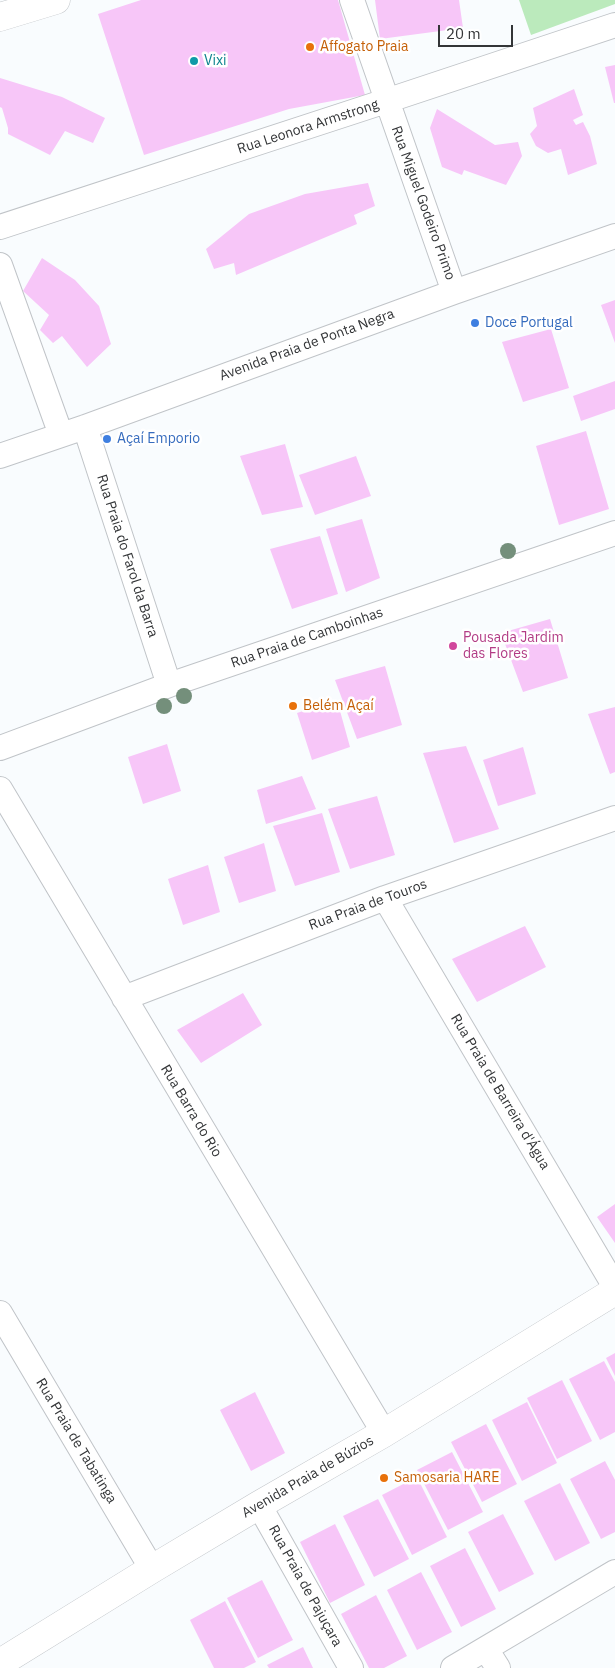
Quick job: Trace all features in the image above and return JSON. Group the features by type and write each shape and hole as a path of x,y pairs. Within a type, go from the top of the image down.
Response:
{"main road":[{"path":"0,17 56,0"},
{"name":"Avenida Praia de Búzios","path":"0,1662 259,1504 384,1433 615,1291"}],"street":[{"name":"Rua Miguel Godeiro Primo","path":"352,0 454,292"},
{"name":"Rua Leonora Armstrong","path":"0,227 615,25"},
{"name":"Avenida Praia de Ponta Negra","path":"0,456 85,427 454,292 615,236"},
{"path":"0,265 60,435"},
{"name":"Rua Praia do Farol da Barra","path":"85,427 169,686"},
{"name":"Rua Praia de Camboinhas","path":"0,748 169,686 615,533"},
{"name":"Rua Barra do Rio","path":"0,789 384,1433"},
{"name":"Rua Praia de Touros","path":"124,998 385,898 615,818"},
{"name":"Rua Praia de Barreira d'Água","path":"385,898 615,1287"},
{"name":"Rua Praia de Tabatinga","path":"0,1313 152,1569"},
{"name":"Rua Praia de Pajuçara","path":"259,1504 351,1668"},
{"path":"453,1668 492,1658 615,1572"}],"green space":[{"path":"519,0 615,0 615,4 531,35"}],"building":[{"name":"Vixi","path":"141,0 338,0 365,95 289,109 144,155 98,14"},
{"path":"375,0 459,0 463,28 380,39"},
{"path":"615,65 615,103 614,103 605,67"},
{"path":"0,78 62,97 105,118 93,143 65,131 50,155 8,134 8,128 2,108 0,107"},
{"path":"574,89 583,115 573,120 576,125 583,122 590,136 597,164 568,175 561,149 548,153 536,146 530,134 537,126 533,108"},
{"path":"437,109 495,145 518,142 522,156 506,185 464,170 462,175 442,167 430,128"},
{"path":"368,183 375,206 354,215 357,224 236,275 234,263 214,269 206,249 249,214 305,194"},
{"path":"42,258 75,280 99,306 111,344 87,367 62,336 53,343 40,330 49,315 23,291"},
{"path":"615,300 615,343 601,305"},
{"path":"551,329 569,388 523,402 502,342"},
{"path":"615,381 615,409 581,421 573,396"},
{"path":"586,431 609,509 559,525 536,446"},
{"path":"285,444 303,507 262,515 240,456"},
{"path":"356,456 371,496 315,515 299,475"},
{"path":"362,519 380,578 346,592 326,529"},
{"path":"320,536 338,594 292,609 270,549"},
{"path":"550,619 568,678 523,692 501,633"},
{"path":"385,666 402,725 357,739 335,680"},
{"path":"337,700 350,747 312,760 297,713"},
{"path":"615,707 615,772 610,774 588,714"},
{"path":"167,744 181,791 143,804 128,757"},
{"path":"466,746 499,829 454,843 423,753"},
{"path":"523,747 536,794 498,806 483,760"},
{"path":"302,776 316,809 266,824 257,790"},
{"path":"377,796 395,855 350,869 328,809"},
{"path":"322,813 340,872 295,886 273,826"},
{"path":"264,843 276,891 239,903 224,857"},
{"path":"208,865 220,912 183,925 168,879"},
{"path":"525,926 546,967 477,1002 452,959"},
{"path":"243,993 262,1025 201,1063 177,1030"},
{"path":"615,1204 615,1243 597,1217"},
{"path":"615,1353 615,1376 606,1358"},
{"path":"604,1361 615,1382 615,1432 600,1440 569,1379"},
{"path":"562,1380 592,1441 557,1459 527,1398"},
{"path":"255,1392 285,1453 251,1471 220,1410"},
{"path":"527,1402 557,1463 522,1481 492,1420"},
{"path":"486,1424 517,1484 482,1502 451,1442"},
{"path":"452,1452 483,1512 448,1530 417,1470"},
{"path":"605,1461 615,1480 615,1532 601,1539 570,1479"},
{"path":"417,1477 447,1537 412,1555 382,1495"},
{"path":"560,1483 590,1543 555,1561 524,1501"},
{"path":"378,1499 409,1559 374,1577 343,1516"},
{"path":"503,1514 534,1574 499,1592 468,1532"},
{"path":"335,1524 365,1585 330,1603 300,1542"},
{"path":"465,1548 496,1609 461,1627 430,1566"},
{"path":"421,1572 452,1632 417,1650 387,1590"},
{"path":"262,1580 293,1640 258,1658 227,1598"},
{"path":"376,1595 407,1656 384,1668 369,1668 341,1614"},
{"path":"225,1601 256,1662 244,1668 214,1668 190,1620"},
{"path":"303,1647 313,1668 269,1668 267,1665"}],"place":[{"name":"Affogato Praia","path":"310,47"},
{"name":"Vixi","path":"194,61"},
{"name":"Doce Portugal","path":"475,323"},
{"name":"Açaí Emporio","path":"107,439"},
{"name":"Pousada Jardim das Flores","path":"453,646"},
{"name":"Belém Açaí","path":"293,706"},
{"name":"Samosaria HARE","path":"384,1478"}]}
